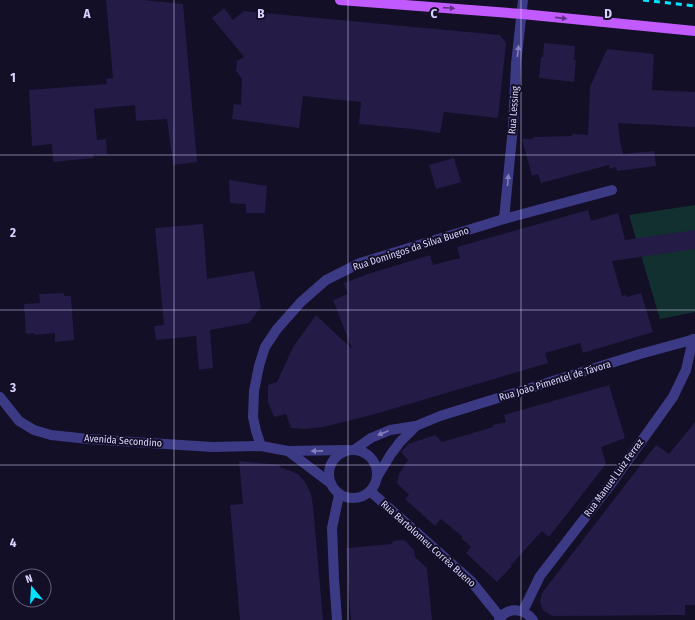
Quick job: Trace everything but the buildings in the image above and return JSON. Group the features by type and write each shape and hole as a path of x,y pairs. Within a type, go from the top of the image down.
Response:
{"main road":[{"path":"345,0 522,14 695,31"}],"street":[{"name":"Rua Lessing","path":"504,219 513,127 516,64 523,0"},
{"name":"Rua Domingos da Silva Bueno","path":"261,446 253,417 254,391 259,366 265,347 277,329 301,302 326,280 360,263 504,219 612,190"},
{"name":"Rua João Pimentel de Távora","path":"351,450 371,438 390,430 416,426 440,416 640,354 694,339"},
{"name":"Rua Manuel Luiz Ferraz","path":"523,611 540,576 608,488 673,397 686,370 694,339"},
{"name":"Avenida Secondino","path":"0,397 19,421 34,430 51,435 88,439 212,446 261,446 288,451 351,450"},
{"name":"Rua João Pimentel de Távora","path":"377,477 400,442 416,426"},
{"path":"351,450 362,452 369,456 377,469 377,477 375,484 370,491 355,499 339,495 329,482 328,474 334,459 339,454 351,450"},
{"path":"288,451 329,482"},
{"name":"Rua Bartolomeu Corrêa Bueno","path":"370,491 471,581 500,619"},
{"path":"337,620 332,528 339,495"},
{"path":"500,619 505,613 517,610 523,611 533,620"}],"green space":[{"path":"695,205 695,312 660,319 629,215"}],"railway":[{"path":"643,0 695,6"}]}
